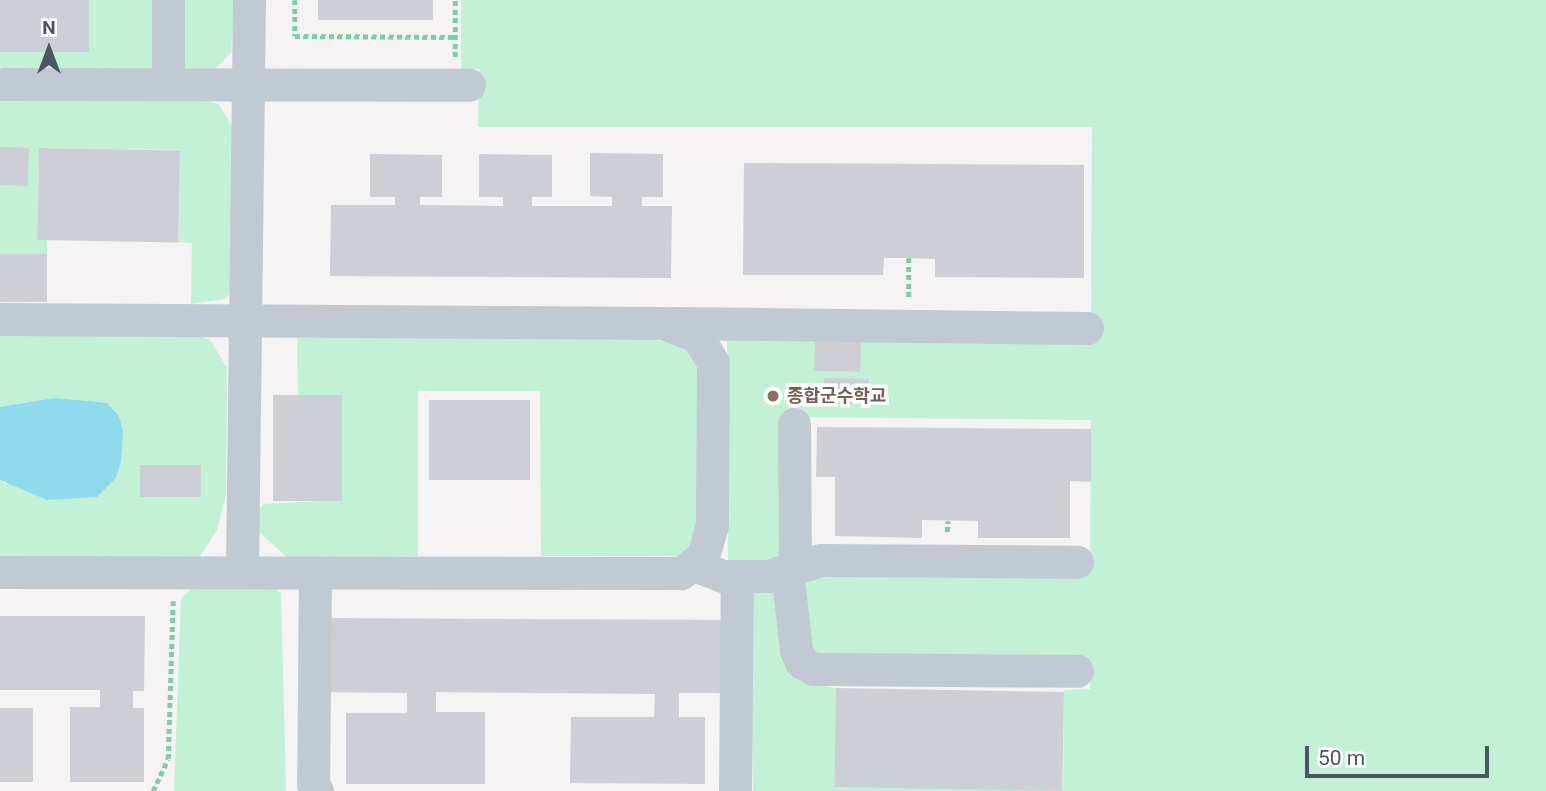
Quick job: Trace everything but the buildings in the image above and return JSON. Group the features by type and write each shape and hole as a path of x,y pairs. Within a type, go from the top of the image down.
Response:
{"street":[{"path":"168,0 168,84"},
{"path":"242,572 249,0"},
{"path":"0,84 469,85"},
{"path":"0,319 1087,328"},
{"path":"0,572 661,576 694,565 703,556 712,525 713,363 697,336 663,323"},
{"path":"794,424 791,568 796,650 801,662 813,669 1077,671"},
{"path":"694,565 737,576 768,576 821,560 1077,562"},
{"path":"315,573 313,784 317,791"},
{"path":"734,791 737,576"}],"path":[{"path":"295,0 295,36 455,37 455,0"},
{"path":"909,258 909,326"},
{"path":"153,791 168,759 174,572"}],"green space":[{"path":"89,0 158,0 159,59 151,72 4,71 0,66 0,52 89,51"},
{"path":"176,0 235,0 231,53 214,70 181,71"},
{"path":"461,0 1546,0 1546,791 753,791 750,583 784,582 809,684 836,688 835,787 1063,789 1064,690 1090,689 1090,662 806,654 804,576 1090,570 1091,420 782,417 783,560 728,561 727,329 1091,333 1092,127 478,127 479,69 461,69"},
{"path":"0,96 208,100 219,105 232,126 232,291 225,299 191,304 192,243 179,242 180,150 39,148 38,239 47,240 47,254 0,254"},
{"path":"0,333 194,333 210,340 227,368 226,494 217,530 199,558 0,560 0,480 7,485 7,407 0,407"},
{"path":"297,338 653,339 686,348 697,368 700,523 689,549 678,556 541,556 540,391 418,391 418,556 289,559 260,533 257,512 263,504 342,500 342,395 298,395"},
{"path":"195,586 273,587 281,593 286,791 174,791 181,598"}],"water":[{"path":"55,398 107,403 119,416 123,431 121,461 116,478 97,497 47,500 0,480 0,407"}],"place":[{"name":"종합군수학교","path":"773,396"}]}
